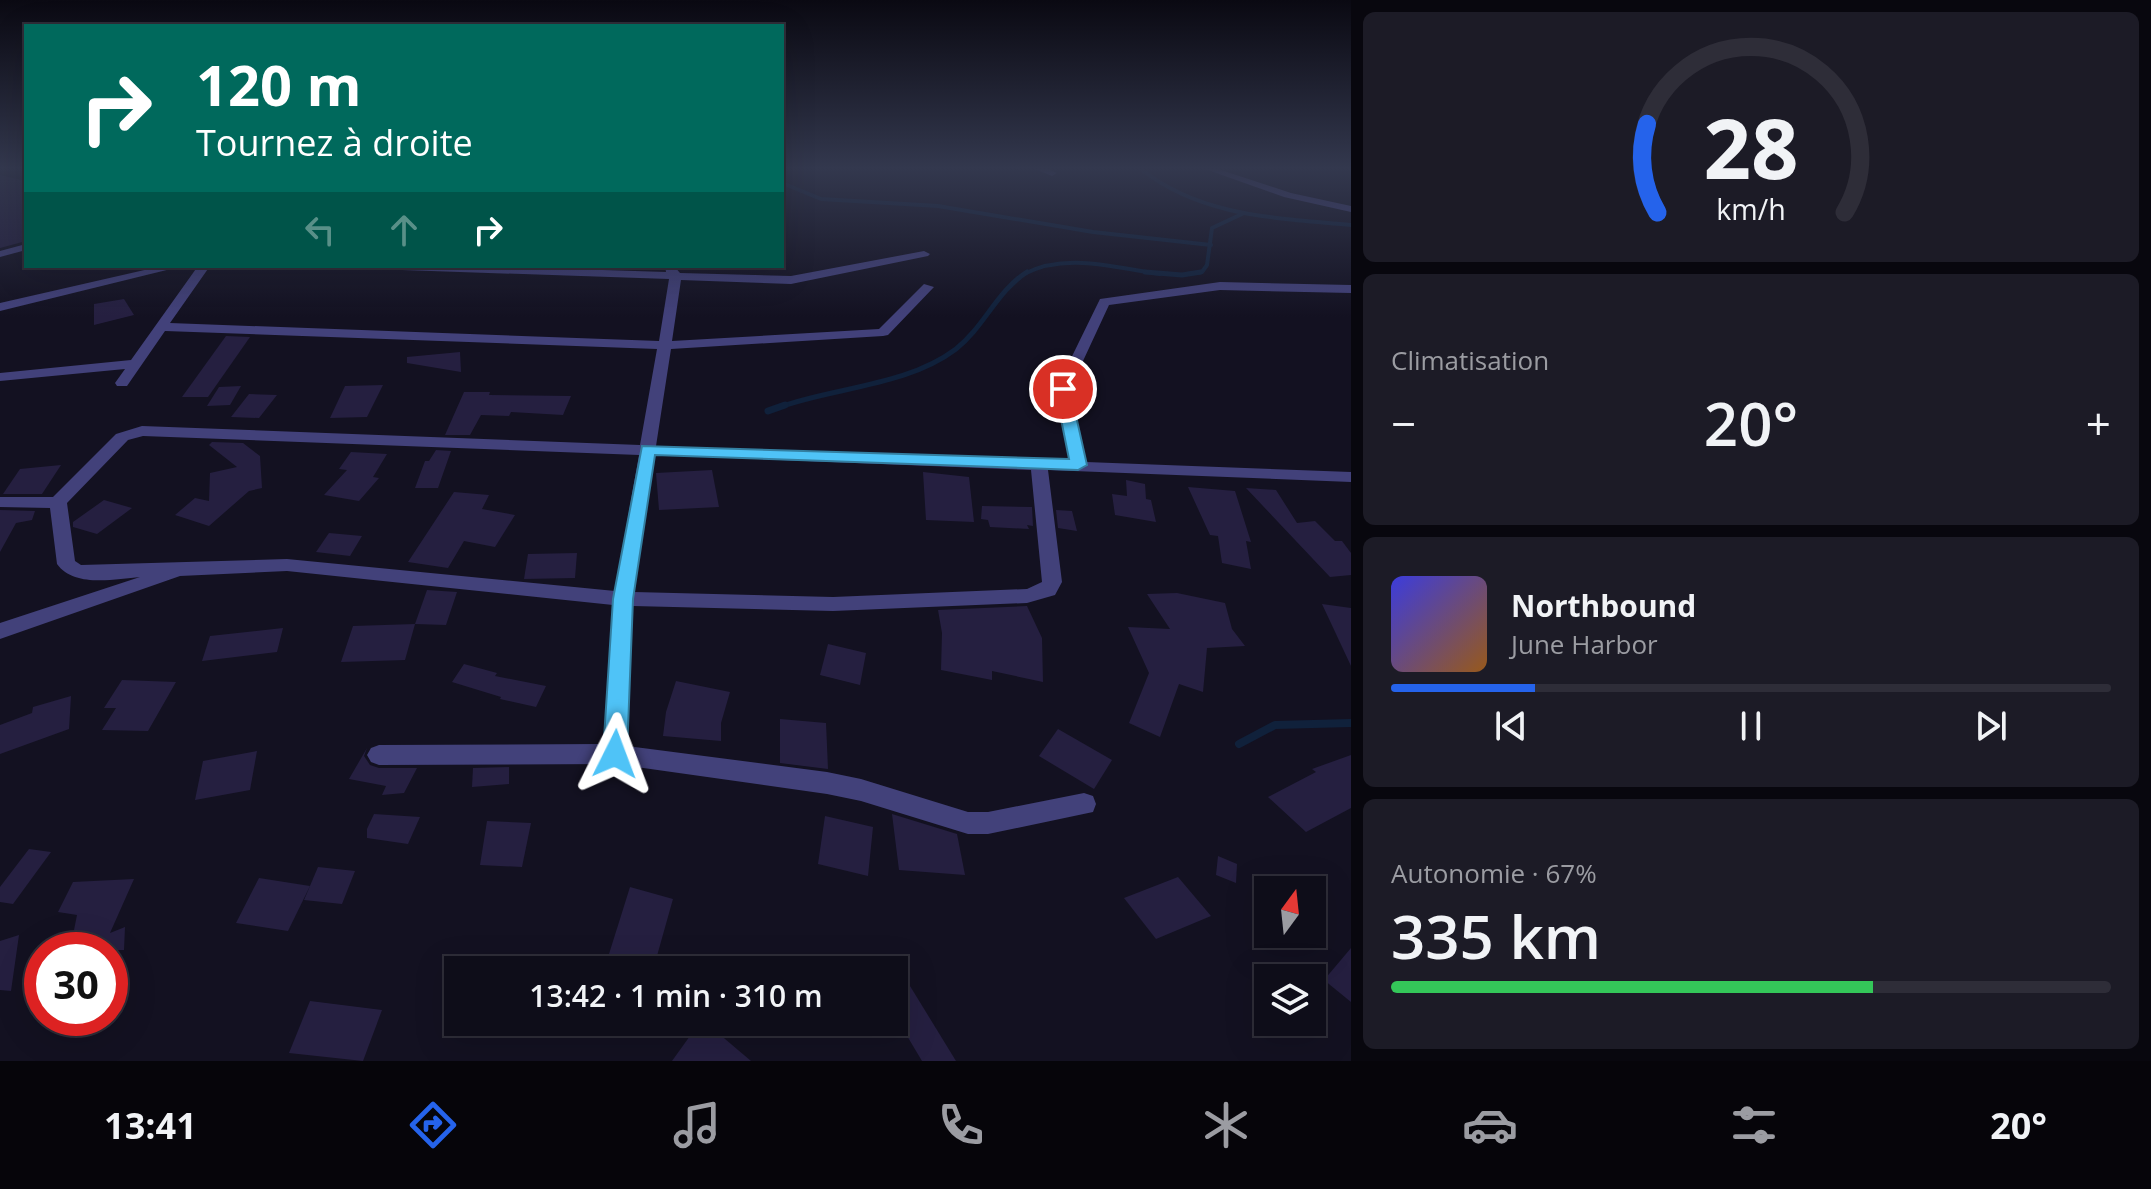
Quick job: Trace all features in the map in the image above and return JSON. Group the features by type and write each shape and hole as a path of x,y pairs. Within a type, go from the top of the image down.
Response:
{"street":[{"path":"0,254 24,248"},
{"path":"493,268 672,271 791,280 924,254"},
{"path":"2,304 168,268"},
{"path":"122,383 203,268"},
{"path":"615,754 623,599 664,345 672,271"},
{"path":"1078,465 1063,389 1104,302 1220,286 1351,289"},
{"path":"161,327 664,345 877,334 883,332 928,287"},
{"path":"0,377 135,364"},
{"path":"0,502 58,502 122,437 142,431 1351,477"},
{"path":"58,502 66,564 88,573 287,565 623,599 833,604 1040,594 1048,590 1052,582 1039,463"},
{"path":"0,631 192,568"},
{"path":"379,755 615,754 827,783 861,790 968,823 988,823 1084,804"}],"building":[{"path":"0,219 24,219 24,242 0,248"},
{"path":"124,299 134,315 94,325 94,304"},
{"path":"226,336 250,337 208,397 182,397"},
{"path":"460,352 461,372 407,363 407,357"},
{"path":"383,385 367,417 330,418 345,386"},
{"path":"241,386 230,405 207,406 219,387"},
{"path":"464,392 571,396 563,415 511,412 509,416 481,415 470,435 445,435"},
{"path":"249,394 277,395 259,418 231,417"},
{"path":"212,442 243,443 260,456 262,488 249,491 209,526 175,515 195,498 209,501 210,473 237,467 209,445"},
{"path":"436,450 451,451 438,488 415,488 425,461 429,461"},
{"path":"351,452 387,454 373,477 379,478 359,501 324,495 347,470 339,469"},
{"path":"61,465 42,494 3,494 20,469"},
{"path":"712,470 719,507 659,510 656,473"},
{"path":"923,472 969,477 974,522 926,520"},
{"path":"1126,480 1145,484 1146,499 1151,500 1156,522 1115,515 1112,494 1127,496"},
{"path":"1188,487 1235,491 1251,542 1246,541 1251,569 1222,563 1218,536 1210,535"},
{"path":"1246,488 1276,490 1297,523 1315,521 1335,541 1342,541 1351,553 1351,575 1330,577"},
{"path":"454,492 489,495 482,509 515,515 495,547 464,541 448,568 408,562"},
{"path":"104,500 132,508 97,534 73,527 73,522"},
{"path":"982,506 1032,507 1033,526 1027,525 1029,529 990,527 988,520 981,519"},
{"path":"0,510 35,511 32,520 16,523 0,552"},
{"path":"1056,510 1072,511 1077,531 1058,528"},
{"path":"329,533 362,536 350,556 316,552"},
{"path":"577,553 575,578 524,579 528,554"},
{"path":"427,590 457,592 446,625 415,624"},
{"path":"1177,593 1225,603 1232,629 1245,646 1207,648 1203,692 1179,684 1160,737 1129,723 1149,673 1128,627 1170,629 1147,594"},
{"path":"1322,604 1351,608 1351,666"},
{"path":"1027,606 1042,638 1043,682 992,671 992,680 941,670 942,633 938,610"},
{"path":"415,624 405,660 341,662 353,626"},
{"path":"283,628 277,652 202,661 210,636"},
{"path":"828,644 866,653 860,685 820,675"},
{"path":"464,664 497,673 495,676 546,686 536,707 500,699 452,682"},
{"path":"122,680 176,682 148,731 102,730 116,708 104,708"},
{"path":"676,681 730,692 721,723 721,741 663,736 666,712"},
{"path":"71,696 69,729 0,754 0,725 32,713 33,707"},
{"path":"780,719 826,723 828,769 780,763"},
{"path":"1058,729 1112,760 1094,789 1039,756"},
{"path":"367,748 364,756 370,765 379,768 417,768 404,793 382,795 386,786 349,779"},
{"path":"257,751 250,790 195,800 203,761"},
{"path":"1351,755 1351,808 1306,832 1268,797 1316,772 1312,769"},
{"path":"509,767 509,784 472,787 473,768"},
{"path":"374,814 420,817 408,844 367,838 367,829"},
{"path":"892,814 957,834 965,875 899,870"},
{"path":"825,816 873,827 868,876 818,864"},
{"path":"487,821 531,823 522,867 480,865"},
{"path":"29,849 51,852 13,904 0,902 0,887"},
{"path":"1218,856 1237,864 1236,883 1216,875"},
{"path":"318,867 355,871 342,904 304,900"},
{"path":"1178,877 1211,916 1156,939 1124,898"},
{"path":"259,878 310,886 288,931 236,923"},
{"path":"134,879 110,932 74,932 77,915 58,912 73,882"},
{"path":"630,887 673,899 657,956 608,956"},
{"path":"19,935 11,991 0,990 0,941"},
{"path":"1351,948 1351,1002 1326,982"},
{"path":"908,987 956,1061 922,1061 907,1036"},
{"path":"310,1001 382,1010 363,1061 289,1053"},
{"path":"690,1036 722,1036 751,1061 672,1061"}],"waterway":[{"path":"1013,219 1093,232 1210,245"},
{"path":"1210,245 1212,228 1232,219"},
{"path":"1284,219 1351,225"},
{"path":"1196,273 1202,272 1207,265 1210,245"},
{"path":"1025,274 1040,267 1074,263 1149,272"},
{"path":"1145,272 1149,272"},
{"path":"1149,272 1196,273"},
{"path":"1149,272 1160,274"},
{"path":"1196,273 1201,272"},
{"path":"1187,274 1196,273"},
{"path":"780,407 894,378 937,361 966,340 1007,289 1025,274"},
{"path":"768,411 785,405"},
{"path":"1239,744 1275,725 1351,723"}],"route":[{"path":"615,754 623,599 648,450 1078,465 1063,389"}]}
